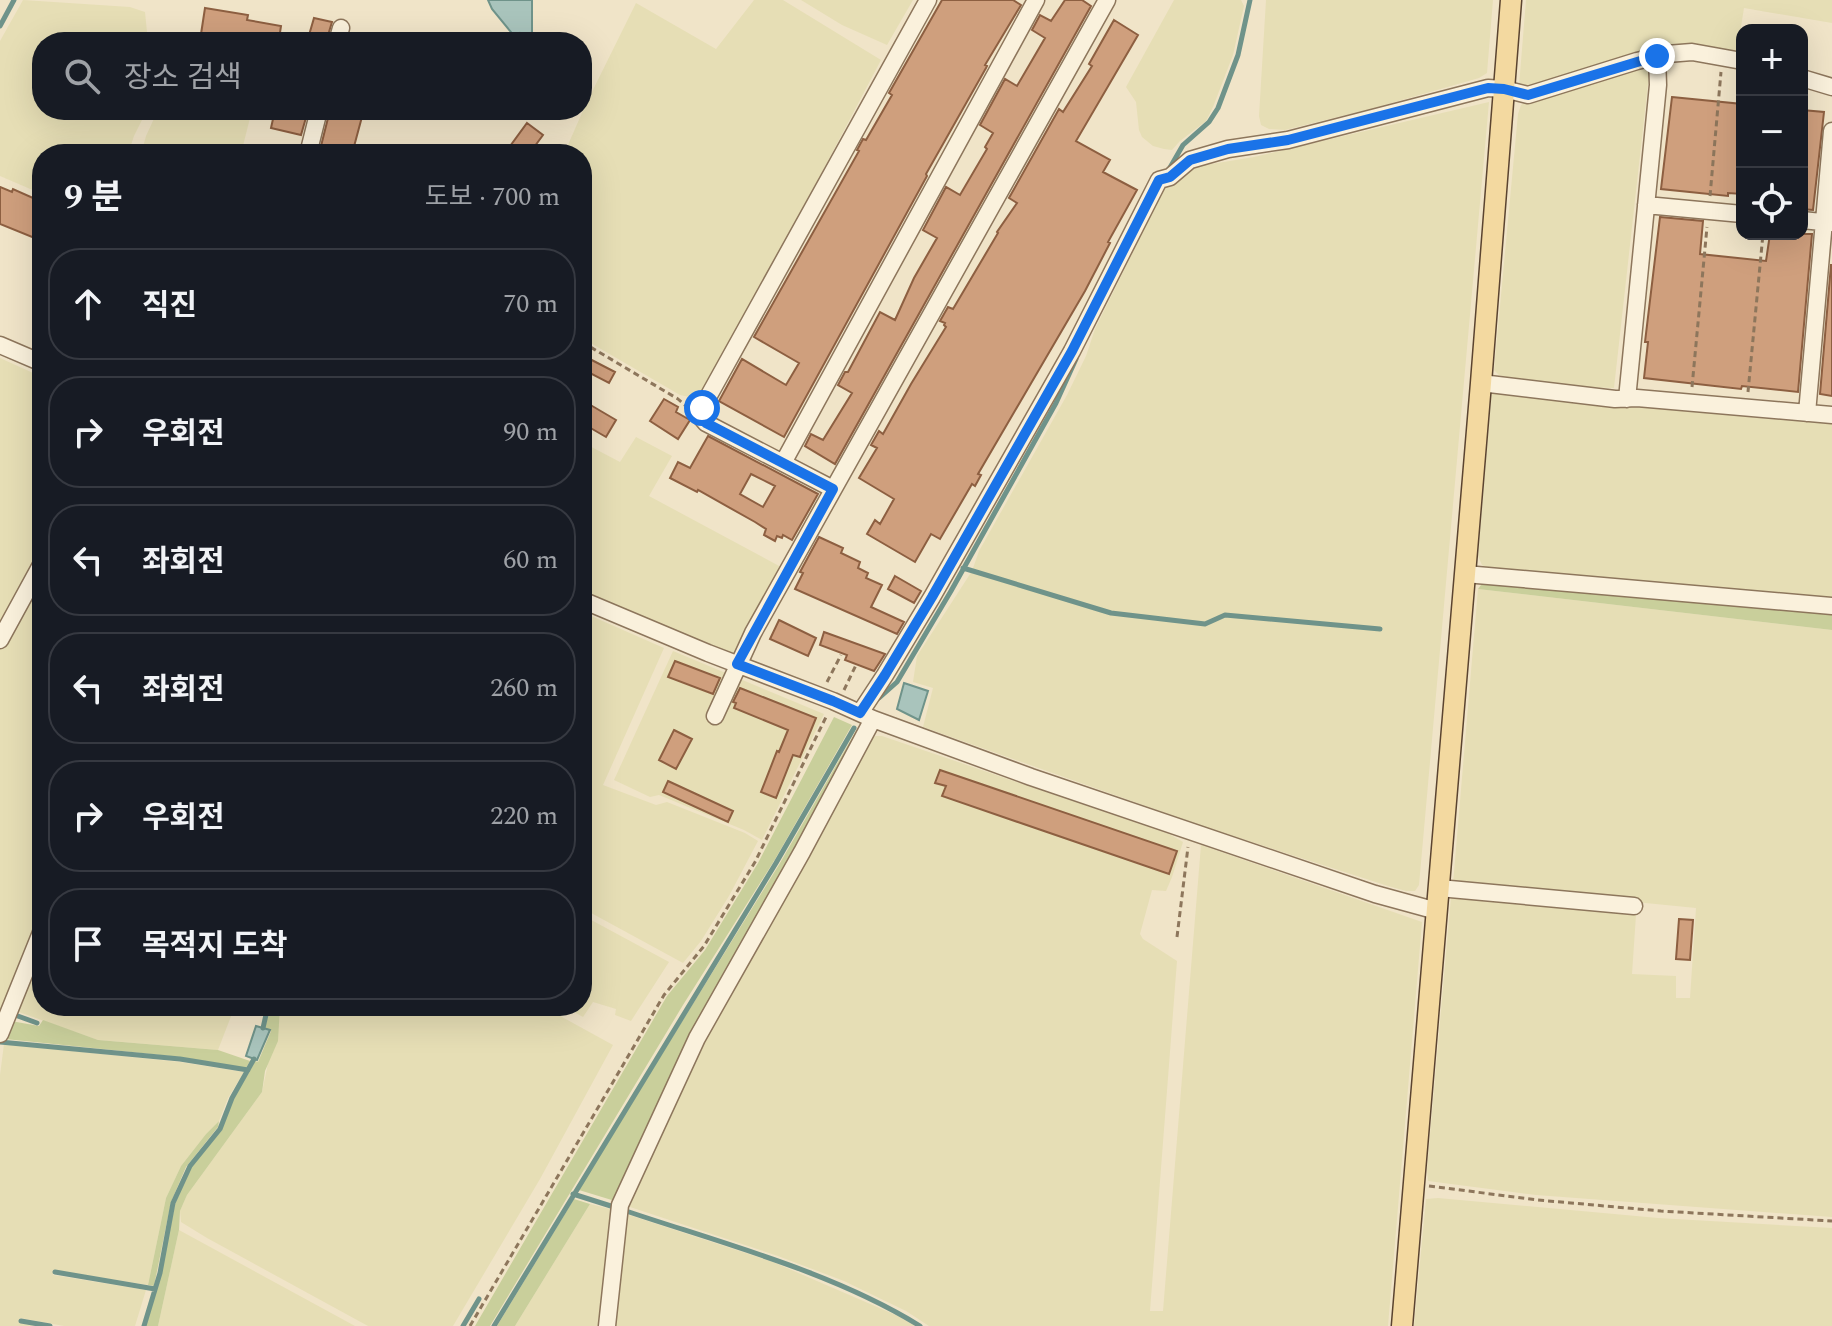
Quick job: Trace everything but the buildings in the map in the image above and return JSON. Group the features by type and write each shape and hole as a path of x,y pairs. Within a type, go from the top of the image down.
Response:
{"main road":[{"path":"1402,1326 1511,0"}],"street":[{"path":"833,489 706,423 700,416 709,394 928,0"},
{"path":"783,463 1036,0"},
{"path":"715,716 737,664 1107,0"},
{"path":"607,1326 620,1205 697,1038 802,852 885,675 1072,351 1159,180 1170,177 1190,160 1228,149 1288,140 1488,88 1528,95 1657,56 1692,52 1736,59"},
{"path":"1627,399 1658,85 1657,56"},
{"path":"1808,80 1832,87"},
{"path":"310,144 316,120"},
{"path":"1807,413 1828,222 1832,131"},
{"path":"1646,205 1736,213"},
{"path":"1808,220 1828,222"},
{"path":"0,345 32,359"},
{"path":"1481,383 1615,399 1832,415"},
{"path":"1465,574 1832,606"},
{"path":"0,640 32,581"},
{"path":"592,604 866,716 1031,777 1375,894 1437,911"},
{"path":"1439,888 1634,906"},
{"path":"0,1034 32,955"}],"path":[{"path":"1690,403 1723,56"},
{"path":"1746,407 1762,240"},
{"path":"592,348 678,399 700,416"},
{"path":"831,700 841,655"},
{"path":"470,1326 664,995 704,946 755,862 831,700 856,665"},
{"path":"1177,937 1190,832"},
{"path":"1414,1184 1538,1200 1661,1211 1832,1221"}],"shaded area":[{"path":"23,0 130,7 145,12 147,32 32,32 32,120 142,120 131,144 32,144 32,190 0,176 0,41"},
{"path":"754,0 783,0 881,60 698,399 680,395 592,344 592,144 568,144 579,120 592,120 592,92 636,3 716,49"},
{"path":"801,0 913,0 887,45 842,25"},
{"path":"1174,0 1241,0 1244,6 1233,55 1206,121 1172,150 1153,146 1142,137 1136,102 1126,87"},
{"path":"1266,0 1493,0 1487,73 1479,78 1374,108 1285,130 1269,129 1261,125 1259,116"},
{"path":"1526,0 1832,0 1832,23 1744,8 1741,24 1736,24 1736,52 1686,45 1527,90 1519,86"},
{"path":"1650,66 1614,388 1499,375 1494,370 1521,105 1530,99"},
{"path":"1489,102 1419,885 1415,891 1388,886 1205,827 923,727 933,688 913,682 917,656 972,571 979,551 1067,395 1095,329 1166,185 1193,167 1254,157"},
{"path":"153,120 250,120 244,144 144,144"},
{"path":"0,358 32,372 32,571 0,630"},
{"path":"1492,388 1832,421 1832,598 1494,571 1482,565 1478,556"},
{"path":"636,437 672,456 649,496 781,567 736,656 592,597 592,447 620,462"},
{"path":"1478,589 1832,630 1832,1217 1536,1195 1428,1181 1451,897 1636,915 1632,974 1676,976 1676,998 1690,998 1696,908 1453,884"},
{"path":"32,591 32,938 0,1015 0,649"},
{"path":"592,616 664,648 603,785 656,805 667,802 758,841 729,896 683,963 592,913"},
{"path":"673,651 824,714 762,840 659,795 650,797 614,780"},
{"path":"875,736 1169,834 1183,842 1166,891 1152,890 1140,934 1177,961 1150,1311 1163,1311 1201,845 1422,922 1388,1326 929,1326 906,1311 844,1281 627,1206 702,1041"},
{"path":"592,920 669,962 631,1021 615,1015 616,1009 593,1002"},
{"path":"32,964 32,1016 231,1016 218,1050 98,1040 13,1010"},
{"path":"278,1016 560,1016 613,1045 540,1179 453,1326 368,1326 181,1222 180,1211 187,1195 262,1092"},
{"path":"4,1044 180,1062 244,1072 228,1098 219,1121 181,1166 166,1198 148,1285 53,1270 53,1275 146,1290 135,1326 64,1326 20,1318 19,1322 41,1326 0,1326 0,1075"},
{"path":"1426,1199 1658,1218 1832,1228 1832,1326 1414,1326"},
{"path":"590,1204 614,1210 603,1326 515,1326"},
{"path":"623,1213 773,1262 915,1326 612,1326"},
{"path":"179,1230 355,1326 158,1326"}],"green space":[{"path":"1490,583 1832,611 1832,630 1478,589"},
{"path":"834,717 852,725 774,861 683,1005 490,1326 475,1326 667,996 705,950 758,863"},
{"path":"857,729 861,731 615,1201 579,1190 780,863"},
{"path":"268,1016 279,1016 278,1041 265,1071 262,1092 187,1195 180,1211 179,1230 158,1326 146,1326 161,1274 175,1204 191,1167 222,1130 236,1095 255,1061 258,1062 271,1031 265,1028"},
{"path":"43,1020 98,1040 218,1050 250,1061 246,1068 180,1057 5,1039 11,1021 39,1026"},
{"path":"219,1121 218,1127 186,1167 171,1202 154,1286 148,1285 166,1198 181,1166"},
{"path":"574,1199 590,1204 515,1326 497,1326"}],"water":[{"path":"488,0 532,0 532,32 511,32"},
{"path":"904,683 928,691 919,720 897,709"},
{"path":"256,1026 270,1030 257,1060 246,1056"}],"waterway":[{"path":"0,26 14,0"},
{"path":"1168,171 1183,145 1209,122 1218,108 1238,55 1250,0"},
{"path":"879,698 897,682 951,591 1056,403 1076,359"},
{"path":"963,568 1111,613 1205,624 1225,615 1380,629"},
{"path":"494,1326 776,863 854,728"},
{"path":"12,1017 15,1015 37,1023"},
{"path":"263,1028 266,1016"},
{"path":"0,1042 180,1059 248,1070"},
{"path":"144,1326 160,1273 173,1203 190,1166 220,1129 232,1098 254,1059"},
{"path":"573,1194 614,1207"},
{"path":"623,1210 814,1274 920,1326"},
{"path":"55,1272 155,1289"},
{"path":"463,1326 479,1299"},
{"path":"21,1321 50,1326"}],"route":[{"path":"702,408 700,416 706,423 833,489 737,664 860,713 932,597 1072,351 1159,180 1170,177 1190,160 1228,149 1288,140 1488,88 1528,95 1657,56"}]}
